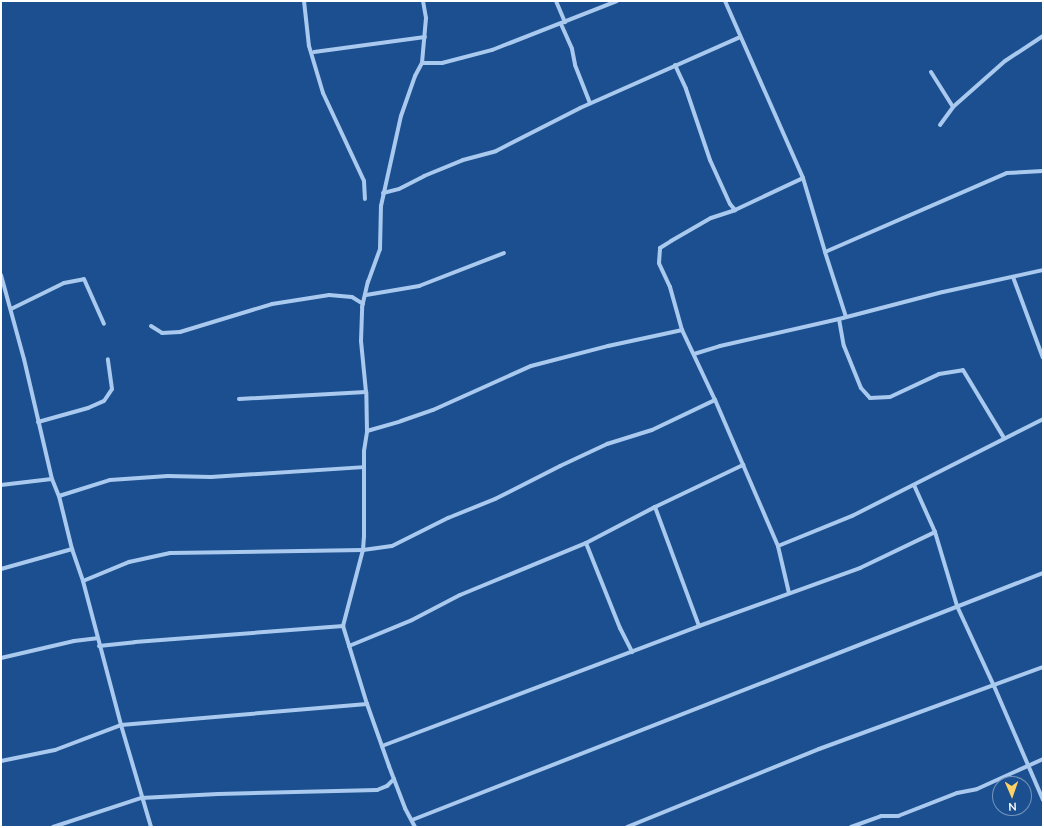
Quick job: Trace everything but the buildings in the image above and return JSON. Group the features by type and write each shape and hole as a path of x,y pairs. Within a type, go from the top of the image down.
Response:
{"street":[{"path":"304,1 309,46 323,93 364,181 365,199"},
{"path":"415,827 405,808 382,746 367,704 343,626 363,550 365,508 364,467 367,431 366,392 361,342 363,304 368,282 380,249 379,222 383,193 401,116 415,76 422,63 426,18 423,1"},
{"path":"556,1 571,44 579,76 590,103"},
{"path":"422,63 442,63 492,50 617,1"},
{"path":"725,1 803,178 846,317"},
{"path":"940,125 953,107 1005,61 1043,36"},
{"path":"314,52 425,37"},
{"path":"383,193 399,189 424,176 463,160 496,151 590,103 740,37"},
{"path":"675,65 686,88 710,160 730,204 735,210"},
{"path":"950,101 931,72 953,107"},
{"path":"825,252 1007,173 1043,170"},
{"path":"789,593 778,546 715,400 682,330 670,287 659,263 660,248 711,218 735,210 803,178"},
{"path":"366,295 419,286 504,253"},
{"path":"694,354 720,346 839,319 943,292 1043,270"},
{"path":"1,275 11,309 52,480 59,496 72,549 84,580 97,638 141,798 151,827"},
{"path":"1013,277 1043,358"},
{"path":"11,309 64,283 84,279 104,324"},
{"path":"151,326 162,333 180,332 272,304 329,295 352,297 363,304"},
{"path":"839,319 844,346 861,388 870,398 890,397 939,374 963,370 1004,438"},
{"path":"367,431 400,422 433,410 531,366 608,346 682,330"},
{"path":"38,422 88,408 104,401 112,389 108,359"},
{"path":"239,398 366,392"},
{"path":"84,580 129,562 170,553 363,550 392,546 448,518 494,499 607,444 652,430 715,400"},
{"path":"778,546 832,525 1043,419"},
{"path":"349,646 412,620 460,595 586,543 655,507 743,465"},
{"path":"59,496 110,480 364,467"},
{"path":"1,485 52,480"},
{"path":"914,485 935,532 957,606 994,686 1043,800"},
{"path":"655,507 698,626"},
{"path":"382,746 698,626 860,568 935,532"},
{"path":"586,543 620,628 632,652"},
{"path":"1,569 72,549"},
{"path":"412,820 752,686 822,661 957,606 1043,574"},
{"path":"100,646 343,626"},
{"path":"1,658 74,641 97,638"},
{"path":"627,827 819,749 1043,667"},
{"path":"1,761 55,750 121,725 367,704"},
{"path":"851,827 881,816 898,816 957,793 977,789 1043,759"},
{"path":"53,827 141,798 218,794 377,790 387,786 394,779"}]}
